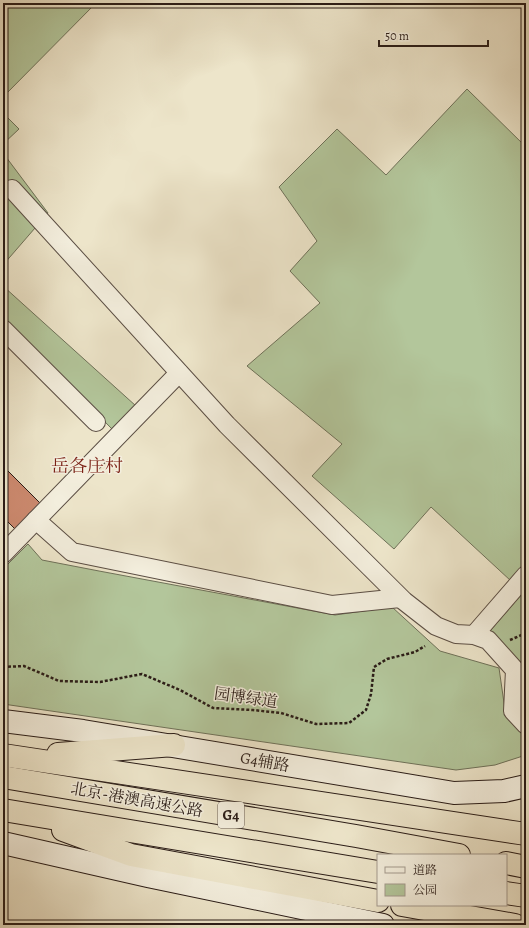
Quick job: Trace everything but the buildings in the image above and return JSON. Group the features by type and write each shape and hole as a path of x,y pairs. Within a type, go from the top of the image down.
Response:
{"highway":[{"path":"11,756 174,746"},
{"path":"11,756 526,834"},
{"name":"北京-港澳高速公路","path":"3,777 356,836 454,854"},
{"path":"10,811 131,855 377,901"},
{"name":"北京-港澳高速公路","path":"10,811 377,872"},
{"path":"507,864 526,867"},
{"path":"507,893 526,896"},
{"path":"407,906 515,925"}],"street":[{"path":"12,189 227,425 400,598 436,626 456,634 474,635 488,640 515,670 513,711 526,725"},
{"path":"3,329 96,422"},
{"path":"3,554 179,373"},
{"path":"36,520 72,552 332,605 400,598"},
{"path":"474,635 526,575"},
{"name":"G4辅路","path":"3,721 83,731 454,793 504,791 526,786"},
{"path":"3,843 148,876 383,925"}],"path":[{"name":"园博绿道","path":"3,667 24,666 59,681 100,682 142,674 180,690 213,708 281,713 316,724 349,723 366,710 371,694 374,667 387,659 415,652 426,646"}],"green space":[{"path":"3,3 96,3 3,97"},
{"path":"467,89 526,147 526,564 511,581 431,507 394,549 312,476 342,444 247,366 320,303 290,271 317,241 279,187 337,129 386,175"},
{"path":"3,113 19,129 3,144"},
{"path":"3,153 48,213 3,265"},
{"path":"3,286 136,406 114,431 3,319"},
{"path":"28,544 42,560 335,615 392,607 440,651 499,668 506,717 526,736 526,755 495,765 456,770 3,704 3,569"},
{"path":"526,589 526,711 523,665 490,631"}],"district":[{"name":"岳各庄村","path":"87,466"}]}
